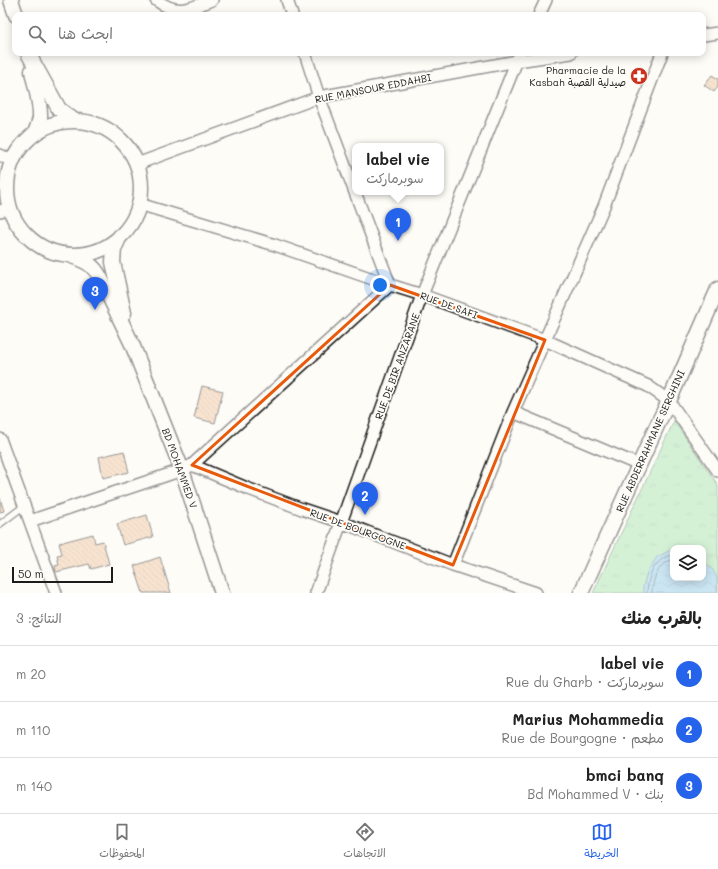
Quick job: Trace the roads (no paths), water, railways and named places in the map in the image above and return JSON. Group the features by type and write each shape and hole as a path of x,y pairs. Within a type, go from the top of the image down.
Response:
{"street":[{"path":"11,0 15,12"},
{"path":"156,0 168,7 179,10 189,9 212,0"},
{"path":"287,0 291,12"},
{"path":"540,12 546,0"},
{"path":"706,35 718,34"},
{"path":"29,56 40,113 35,133"},
{"path":"30,56 59,109 74,121"},
{"path":"306,56 319,97 352,185"},
{"name":"RUE MANSOUR EDDAHBI","path":"137,164 319,97 519,57 532,56"},
{"path":"454,565 513,412 604,206 661,56"},
{"name":"RUE DE BIR ANZARANE","path":"316,593 422,295 519,57"},
{"path":"74,121 90,123 105,129 119,138 129,150 137,164 141,184 139,204 132,221 120,236 105,247 87,253 68,254 49,250 32,240 5,209 7,184 6,158 18,151 35,133 47,126 60,122 74,121"},
{"path":"30,521 187,468 390,286 356,195"},
{"name":"RUE DE SAFI","path":"139,204 275,245 390,286 422,295 545,340 648,386 669,401 718,471"},
{"name":"BD MOHAMMED V","path":"120,236 114,249 114,271 132,344"},
{"name":"BD MOHAMMED V","path":"68,254 82,259 96,269 132,344 187,468 222,593"},
{"name":"RUE ABDERRAHMANE SERGHINI","path":"581,593 669,401 718,289"},
{"path":"513,412 639,466"},
{"path":"0,438 56,593"},
{"name":"RUE DE BOURGOGNE","path":"187,468 341,522 454,565 536,593"}],"lane":[{"path":"0,524 24,506"}],"water":[{"path":"670,550 670,581 706,581 706,564 713,570 717,578 717,593 643,593 647,572 657,557"}],"place":[{"name":"Pharmacie de la Kasbah صيدلية القصبة","path":"639,76"},
{"name":"label vie","path":"398,241"},
{"name":"bmci banq","path":"95,310"},
{"name":"Marius Mohammedia","path":"365,515"}]}
